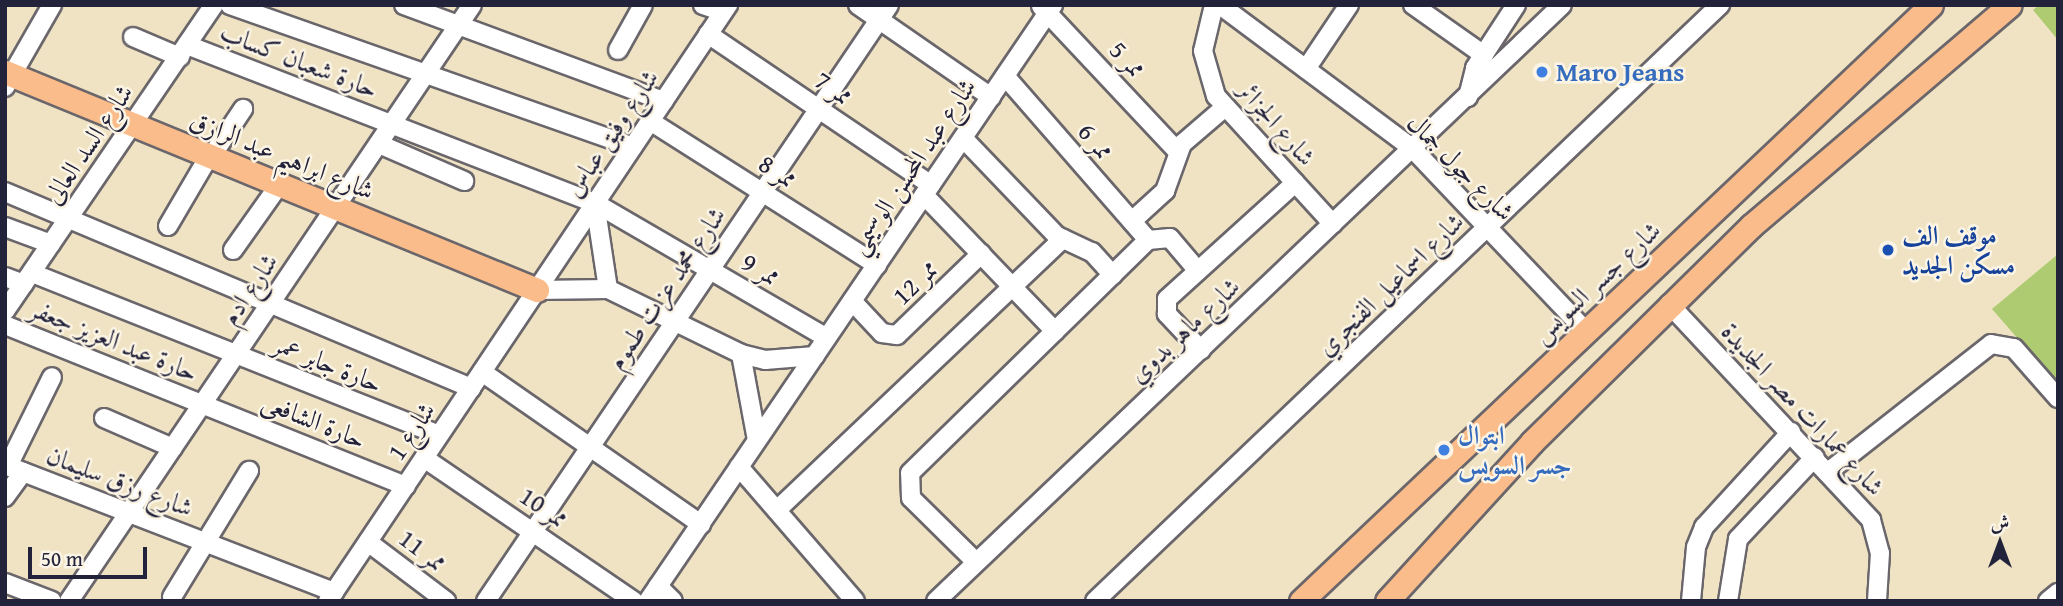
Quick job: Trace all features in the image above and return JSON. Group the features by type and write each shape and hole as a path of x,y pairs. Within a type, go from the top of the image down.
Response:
{"main road":[{"name":"شارع جسر السويس","path":"1301,601 1584,330 1931,5"},
{"path":"1387,601 1402,592 1532,442 1751,226 2010,5"},
{"name":"شارع ابراهيم عبد الرازق","path":"8,78 133,125 537,290"}],"street":[{"path":"8,78 52,5"},
{"name":"شارع السد العالى","path":"5,312 214,5"},
{"path":"230,5 633,148"},
{"path":"404,5 664,101"},
{"name":"شارع ادم","path":"76,599 129,512 472,5"},
{"path":"618,50 643,5"},
{"path":"703,5 725,9"},
{"path":"858,5 884,13 991,97"},
{"name":"شارع الجزائر","path":"1214,5 1203,51 1206,74 1224,108 1334,225"},
{"name":"شارع جول جمال","path":"1220,5 1413,149 1584,330"},
{"path":"1306,69 1349,5"},
{"path":"1413,5 1484,55"},
{"name":"شارع ماهر بدوي","path":"1468,97 1472,75 1516,5"},
{"name":"شارع ماهر بدوي","path":"936,601 1334,225 1562,5"},
{"name":"شارع اسماعيل الفنجري","path":"1095,601 1720,5"},
{"name":"شارع عبد المحسن الوسيمي","path":"653,593 991,97 1047,7"},
{"name":"ممر 5","path":"1047,7 1177,151"},
{"name":"شارع وفيق عباس","path":"537,290 725,9"},
{"name":"شارع محمد عزت طموم","path":"486,601 884,13"},
{"name":"ممر 7","path":"708,34 819,109 927,190 981,254 1055,331"},
{"name":"حارة شعبان كساب","path":"132,37 183,51 488,161"},
{"name":"ممر 6","path":"1005,76 1148,240"},
{"path":"1132,221 1165,191 1177,151 1224,108"},
{"path":"168,226 210,156 243,109"},
{"name":"ممر 8","path":"650,121 877,265"},
{"path":"963,138 1063,239 1093,251 1113,275"},
{"path":"379,144 464,181"},
{"name":"ممر 9","path":"488,161 595,203 827,338"},
{"path":"1201,350 1165,306 1167,299 1295,184"},
{"path":"233,250 279,185"},
{"path":"5,192 471,388"},
{"path":"595,203 608,289"},
{"path":"5,227 51,244"},
{"path":"976,562 911,498 908,479 1148,240 1170,238 1198,271"},
{"path":"776,510 1063,239"},
{"name":"ممر 12","path":"852,301 882,333 897,335 981,254"},
{"name":"حارة جابر عمر","path":"5,277 28,279 237,354 439,435"},
{"path":"537,290 608,289 741,354 778,361 815,356"},
{"name":"شارع 1","path":"331,596 537,290"},
{"name":"شارع عمارات مصر الجديدة","path":"1670,304 1860,505 1878,537 1877,601"},
{"name":"حارة عبد العزيز جعفر","path":"5,325 203,404"},
{"path":"1828,472 1991,344 2014,348 2058,398"},
{"path":"741,354 757,440"},
{"path":"482,372 701,524"},
{"path":"5,497 12,468 52,377"},
{"name":"حارة الشافعى","path":"203,404 405,486"},
{"path":"104,418 173,448"},
{"path":"1691,601 1696,547 1703,527 1791,432"},
{"path":"1728,601 1738,539 1815,457"},
{"name":"ممر 10","path":"424,458 634,601"},
{"path":"739,467 855,601"},
{"name":"شارع رزق سليمان","path":"12,468 205,542 331,596"},
{"path":"172,597 249,471"},
{"name":"ممر 11","path":"368,542 446,601"},
{"path":"5,583 52,601"},
{"path":"653,593 673,601"},
{"path":"2048,601 2058,593"}],"green space":[{"path":"2039,5 2058,5 2058,40 2033,10"},
{"path":"2058,254 2058,385 1992,309"}],"place":[{"name":"Maro Jeans","path":"1542,72"},
{"name":"موقف الف مسكن الجديد","path":"1888,250"},
{"name":"ابتوال جسر السويس","path":"1444,450"}]}
